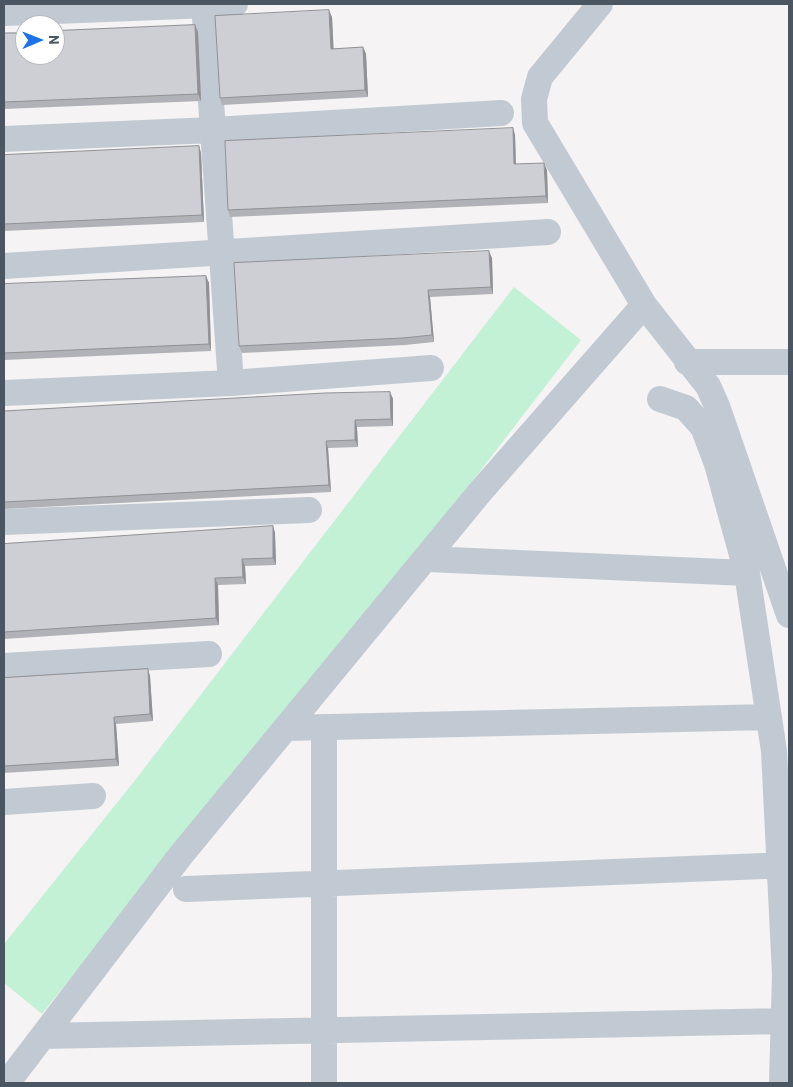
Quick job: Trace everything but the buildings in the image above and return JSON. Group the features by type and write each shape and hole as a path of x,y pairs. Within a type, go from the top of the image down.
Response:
{"street":[{"path":"4,14 235,4"},
{"path":"600,4 540,77 534,99 535,123 644,306 708,386 718,406 789,615"},
{"path":"204,5 231,383"},
{"path":"4,140 501,113"},
{"path":"4,266 222,254 548,232"},
{"path":"7,1083 180,855 480,492 644,306"},
{"path":"687,362 789,362"},
{"path":"4,393 231,383 431,368"},
{"path":"660,399 686,408 703,427 717,464 747,573 769,718 782,750 787,975 782,1083"},
{"path":"4,522 309,510"},
{"path":"426,559 747,573"},
{"path":"4,666 209,654"},
{"path":"286,728 769,718"},
{"path":"324,727 324,1083"},
{"path":"4,802 94,796"},
{"path":"186,889 784,865"},
{"path":"43,1036 784,1022"}],"green space":[{"path":"514,287 581,340 407,566 193,825 42,1014 4,983 4,944 136,779"}]}
